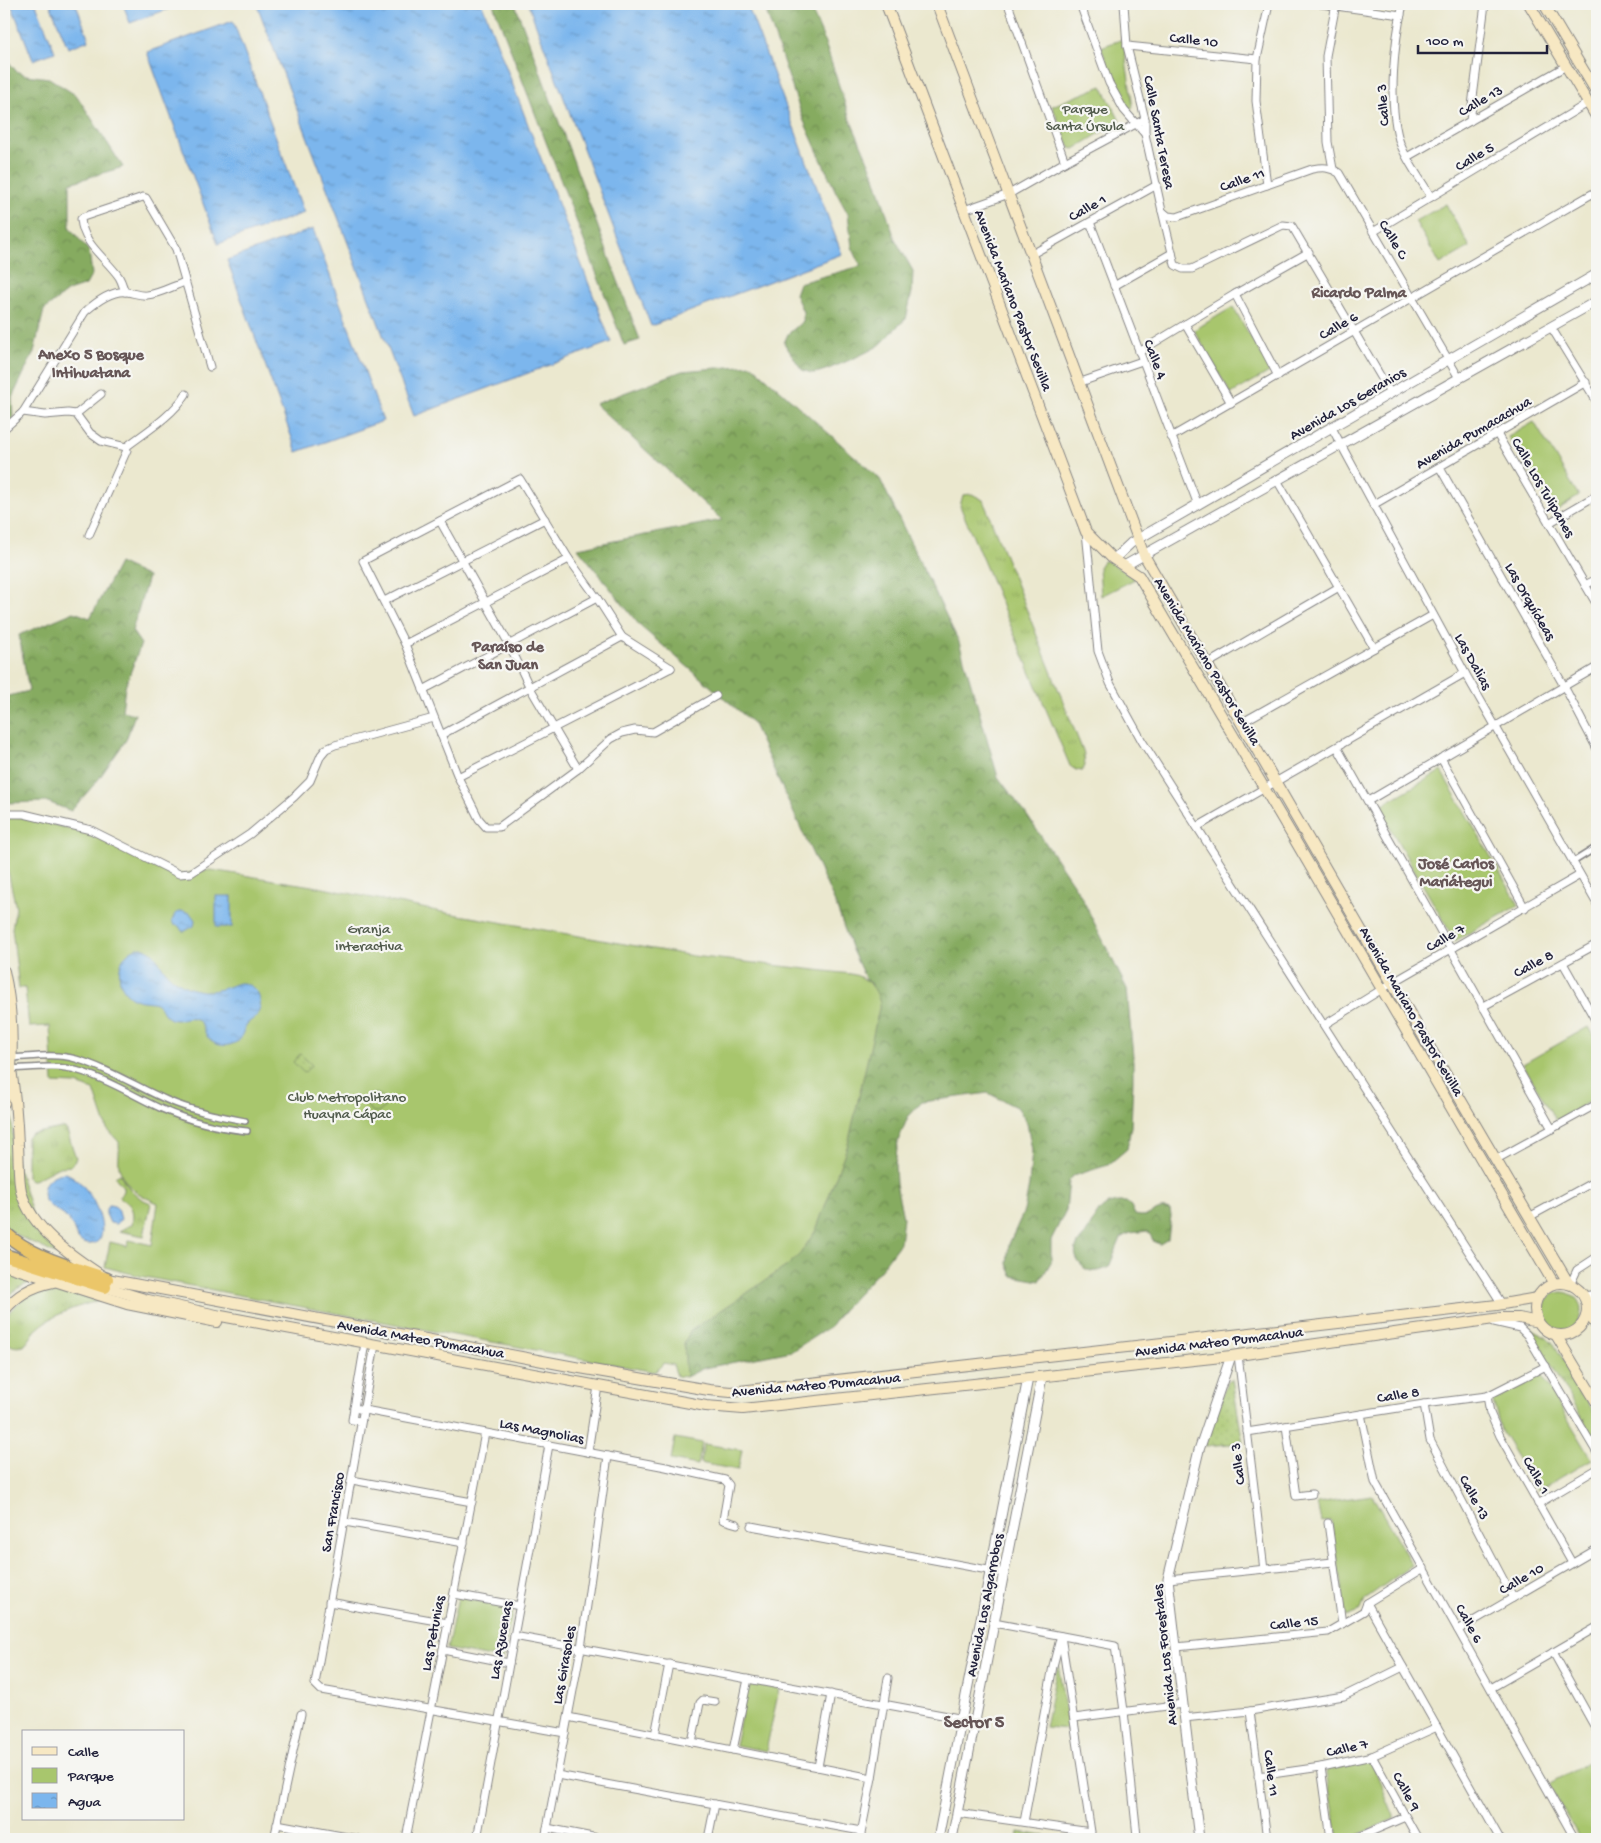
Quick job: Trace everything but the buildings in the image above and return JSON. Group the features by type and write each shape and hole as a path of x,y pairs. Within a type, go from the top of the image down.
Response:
{"highway":[{"path":"4,1232 44,1262"},
{"path":"4,1255 44,1262 106,1283"}],"main road":[{"name":"Avenida Mariano Pastor Sevilla","path":"886,4 1086,532 1114,559 1139,576 1392,983 1570,1285"},
{"name":"Avenida Mariano Pastor Sevilla","path":"936,4 1032,254 1078,383 1144,555 1241,723 1270,785 1381,990 1554,1284"},
{"path":"1529,4 1597,118"},
{"path":"1544,4 1597,93"},
{"path":"4,971 10,1008 7,1037 16,1099 21,1191 28,1207 46,1233 70,1255 106,1283"},
{"path":"4,1103 11,1069"},
{"path":"4,1265 148,1309 274,1333 304,1332"},
{"path":"4,1310 12,1300 24,1292 43,1284 56,1282"},
{"name":"Avenida Mateo Pumacahua","path":"106,1283 586,1370 731,1392 1502,1304 1537,1298"},
{"name":"Avenida Mateo Pumacahua","path":"106,1283 148,1300 221,1316 706,1406 742,1409 1235,1355 1486,1320 1509,1318 1538,1322"},
{"path":"1590,1307 1583,1324 1578,1330 1564,1335 1556,1335 1543,1328 1538,1322 1535,1306 1537,1298 1547,1287 1554,1284 1570,1285 1580,1292 1590,1307 1597,1327"},
{"path":"1556,1335 1597,1403"}],"street":[{"path":"1008,4 1065,162"},
{"path":"1080,4 1109,83 1124,110 1145,134"},
{"name":"Calle Santa Teresa","path":"1124,4 1127,46 1145,120 1145,134 1175,265 1183,269 1192,269 1286,224 1292,226 1309,252"},
{"path":"1267,185 1256,101 1257,59 1269,4"},
{"path":"1320,4 1401,15"},
{"name":"Calle 3","path":"1404,4 1394,60 1393,101 1399,141 1431,197"},
{"path":"1470,121 1485,4"},
{"path":"1551,16 1552,4"},
{"path":"1332,169 1328,142 1326,56 1335,5"},
{"name":"Calle 10","path":"1127,46 1257,59"},
{"name":"Calle 13","path":"1407,157 1566,66"},
{"name":"Calle 5","path":"1373,232 1588,103"},
{"path":"964,210 1009,194 1145,120"},
{"name":"Calle 11","path":"1162,211 1168,216 1177,217 1312,169 1322,167 1332,169"},
{"name":"Calle C","path":"1332,169 1339,173 1459,378"},
{"name":"Calle 1","path":"1032,254 1157,185"},
{"name":"Calle 6","path":"1171,437 1597,191"},
{"path":"125,292 119,277 98,254 88,239 81,219 139,197 146,198 176,249 210,368"},
{"name":"Calle 4","path":"1090,222 1198,505"},
{"path":"1139,352 1309,252 1391,394"},
{"path":"1114,286 1172,253"},
{"name":"Avenida Los Geranios","path":"1114,559 1131,543 1597,274"},
{"path":"4,429 23,412 85,312 108,296 125,292 148,296 185,282"},
{"path":"1235,294 1278,376"},
{"path":"1124,566 1597,301"},
{"path":"1185,324 1231,403"},
{"path":"1551,327 1597,402"},
{"path":"1078,383 1142,361"},
{"name":"Avenida Pumacachua","path":"1373,505 1586,382"},
{"path":"23,412 45,415 76,414 101,394"},
{"path":"126,447 170,413 180,404 186,394"},
{"path":"76,414 90,433 101,441 126,447"},
{"name":"Las Dalias","path":"1332,428 1465,673 1597,904"},
{"name":"Calle Los Tulipanes","path":"1498,434 1597,605"},
{"path":"89,535 127,450 126,447"},
{"name":"Las Orquídeas","path":"1440,468 1564,686 1597,749"},
{"path":"458,777 671,668 622,637 598,598 569,559 520,479 363,561 405,644 458,777 479,819 486,827 499,827 578,769 612,739 622,733 635,730 653,732 716,696"},
{"path":"1278,480 1374,648"},
{"path":"1549,523 1597,495"},
{"path":"384,601 544,519"},
{"path":"440,521 509,644 529,686 578,769"},
{"path":"1157,529 1166,542"},
{"path":"1086,532 1098,651 1107,675 1142,741 1502,1304"},
{"path":"405,644 569,559"},
{"path":"1586,585 1597,578"},
{"path":"1207,664 1339,586"},
{"path":"423,690 598,598"},
{"path":"1241,723 1433,615"},
{"path":"441,735 622,637"},
{"path":"1368,801 1597,667"},
{"path":"1197,828 1465,673"},
{"path":"4,814 24,814 91,830 180,874 186,874 250,834 294,797 310,781 321,755 326,750 335,745 434,718"},
{"path":"1337,747 1552,1129"},
{"path":"1441,758 1525,908"},
{"path":"1573,862 1597,847"},
{"name":"Calle 7","path":"1324,1025 1392,983 1580,875"},
{"name":"Calle 8","path":"1482,1007 1597,944"},
{"path":"1563,963 1597,1023"},
{"path":"11,1058 57,1056 76,1059 106,1071 168,1101 206,1113 245,1121"},
{"path":"11,1069 54,1066 78,1070 202,1124 246,1131"},
{"path":"1496,1160 1597,1104"},
{"path":"1529,1217 1597,1180"},
{"path":"1570,1285 1577,1270 1597,1257"},
{"path":"1590,1307 1597,1295"},
{"path":"1486,1320 1520,1328 1527,1336 1597,1453"},
{"path":"361,1421 352,1420 370,1344"},
{"name":"San Francisco","path":"370,1344 363,1410 352,1480 315,1684 321,1690 432,1709"},
{"name":"Calle 3","path":"1235,1355 1248,1432 1264,1570"},
{"name":"Avenida Los Forestales","path":"1199,1839 1168,1579 1199,1450 1235,1355"},
{"name":"Calle 8","path":"1248,1432 1487,1396 1546,1366"},
{"name":"Avenida Los Algarrobos","path":"952,1839 1042,1377"},
{"name":"Avenida Los Algarrobos","path":"938,1839 1028,1378"},
{"path":"588,1452 598,1386"},
{"name":"Calle 1","path":"1487,1396 1494,1426 1572,1564"},
{"name":"Calle 13","path":"1424,1404 1430,1440 1513,1598"},
{"name":"Las Magnolias","path":"354,1408 588,1452 724,1480 729,1485 723,1520 737,1524"},
{"name":"Calle 6","path":"1361,1414 1375,1482 1574,1839"},
{"path":"1286,1426 1296,1496 1312,1494"},
{"name":"Las Petunias","path":"406,1839 485,1433"},
{"name":"Las Azucenas","path":"477,1839 549,1445"},
{"name":"Las Girasoles","path":"545,1839 581,1648 608,1456"},
{"path":"1538,1504 1597,1469"},
{"path":"352,1480 472,1502"},
{"path":"345,1522 464,1543"},
{"path":"1328,1523 1342,1624"},
{"path":"751,1526 1004,1573"},
{"name":"Calle 10","path":"1458,1630 1597,1549"},
{"path":"1168,1579 1333,1562"},
{"name":"Calle 15","path":"1176,1647 1328,1632 1364,1611 1367,1603 1424,1568"},
{"path":"454,1594 520,1606"},
{"path":"329,1602 448,1623"},
{"path":"1367,1603 1500,1839"},
{"path":"994,1623 1114,1646 1124,1711 1137,1836"},
{"path":"1491,1688 1597,1627"},
{"path":"514,1636 975,1721"},
{"path":"957,1813 1092,1832 1061,1636"},
{"path":"1024,1822 1053,1666 1061,1636"},
{"path":"443,1650 509,1663"},
{"path":"1553,1652 1597,1731"},
{"path":"656,1734 669,1664"},
{"path":"1184,1718 1344,1696 1403,1667"},
{"path":"557,1775 715,1804 861,1835 888,1678"},
{"path":"734,1750 748,1679"},
{"path":"818,1767 831,1694"},
{"path":"692,1742 700,1703 703,1700 715,1702"},
{"path":"1074,1718 1183,1704"},
{"path":"432,1709 565,1733"},
{"name":"Calle 11","path":"1250,1710 1266,1839"},
{"path":"274,1839 301,1714"},
{"path":"568,1717 872,1778"},
{"name":"Calle 7","path":"1258,1776 1321,1767 1372,1756 1436,1727"},
{"name":"Calle 9","path":"1372,1756 1418,1839"},
{"path":"1321,1767 1331,1839"},
{"path":"708,1839 715,1804"},
{"path":"1354,1839 1405,1817"},
{"path":"277,1824 358,1839"},
{"path":"547,1828 603,1839"}],"green space":[{"path":"493,4 515,4 640,340 624,345"},
{"path":"765,4 809,4 823,37 850,119 875,177 895,239 913,271 912,292 906,319 876,347 836,366 813,373 802,370 784,343 788,334 803,321 803,312 795,294 799,283 861,266 852,247 848,214 803,119"},
{"path":"1123,39 1133,108 1128,109 1113,79 1101,47"},
{"path":"4,56 16,71 26,75 49,78 77,96 123,167 70,183 70,228 89,251 92,274 86,285 68,291 44,310 34,352 12,398 13,419 4,427"},
{"name":"Parque Santa Úrsula","path":"1102,86 1120,121 1074,149 1070,148 1052,106"},
{"path":"1446,204 1470,247 1440,264 1415,221"},
{"path":"1233,307 1271,371 1231,394 1194,330"},
{"path":"752,365 880,479 959,642 998,777 1026,814 1080,894 1127,989 1133,1057 1131,1127 1127,1149 1108,1165 1073,1176 1069,1181 1066,1210 1051,1240 1051,1262 1040,1281 1012,1276 1007,1264 1009,1244 1024,1211 1029,1185 1032,1150 1027,1123 1018,1108 988,1093 922,1102 908,1117 898,1141 895,1165 896,1184 903,1218 900,1243 880,1270 842,1311 831,1326 792,1351 704,1368 686,1377 684,1344 690,1331 787,1266 800,1254 816,1230 848,1144 880,1004 852,950 836,905 752,722 640,626 578,548 722,520 595,404 682,371"},
{"path":"1534,422 1579,496 1554,512 1508,437"},
{"path":"972,494 983,500 1084,754 1085,766 1082,771 1070,766 960,506 963,495"},
{"path":"1103,561 1108,561 1135,579 1101,596 1099,567"},
{"path":"119,563 148,577 132,631 141,644 125,687 122,711 135,714 126,740 98,780 71,811 48,802 4,803 4,697 29,691 19,635 74,612 90,618"},
{"path":"1441,771 1519,905 1455,941 1378,807"},
{"name":"Club Metropolitano Huayna Cápac","path":"21,817 88,833 173,875 211,870 318,887 442,912 693,956 857,975 874,988 880,1004 848,1144 816,1230 800,1254 787,1266 690,1331 684,1344 686,1377 677,1376 673,1365 664,1363 655,1372 275,1302 140,1276 105,1267 110,1242 127,1246 129,1240 152,1245 158,1203 139,1194 124,1180 119,1166 119,1142 107,1129 94,1090 76,1084 53,1083 50,1026 29,1027 25,988 19,988 12,928 16,908 4,853 4,818"},
{"path":"1588,1027 1597,1042 1597,1097 1556,1121 1523,1064"},
{"path":"300,1054 312,1065 304,1073 293,1062"},
{"path":"376,1094 382,1097 385,1103 382,1109 376,1112 370,1109 367,1103 370,1097"},
{"path":"8,1116 12,1119 14,1155 37,1229 64,1258 18,1236 4,1226 4,1118"},
{"path":"65,1128 67,1131 76,1158 71,1166 59,1167 34,1180 30,1180 27,1177 27,1137 31,1134"},
{"path":"120,1174 133,1192 151,1203 144,1236 119,1231 132,1224 133,1215 127,1202 119,1198 123,1187 115,1177"},
{"path":"1126,1202 1131,1206 1135,1215 1146,1215 1161,1209 1170,1210 1168,1239 1160,1244 1154,1242 1148,1231 1130,1233 1121,1238 1109,1267 1100,1271 1087,1270 1080,1264 1075,1254 1078,1243 1101,1209 1111,1203"},
{"path":"4,1270 37,1280 18,1288 4,1301"},
{"path":"61,1288 98,1301 57,1315 36,1330 24,1346 16,1347 10,1345 5,1336 4,1329 11,1310 21,1300 33,1293"},
{"path":"1562,1292 1575,1298 1581,1311 1575,1324 1562,1330 1549,1324 1543,1311 1549,1298"},
{"path":"1530,1328 1547,1337 1554,1344 1597,1418 1597,1445"},
{"path":"1535,1375 1542,1376 1592,1459 1538,1491 1502,1433 1492,1398"},
{"path":"1232,1379 1243,1443 1205,1446 1227,1381"},
{"path":"675,1438 702,1443 698,1465 671,1460"},
{"path":"704,1444 742,1450 738,1470 700,1463"},
{"path":"1372,1495 1412,1565 1365,1599 1361,1610 1346,1616 1331,1520 1321,1522 1317,1503"},
{"path":"458,1597 513,1608 503,1659 447,1649"},
{"path":"1058,1663 1068,1729 1045,1727"},
{"path":"748,1683 779,1689 766,1751 735,1745"},
{"path":"1597,1758 1597,1839 1580,1839 1549,1784"},
{"path":"1371,1760 1394,1819 1348,1839 1338,1839 1326,1773 1328,1769"},
{"path":"1019,1832 1063,1839 1018,1839"}],"water":[{"path":"11,4 36,4 55,52 33,60"},
{"path":"50,4 76,4 89,40 68,48"},
{"path":"123,4 182,4 130,23"},
{"path":"482,4 611,342 414,416 257,5"},
{"path":"528,4 747,4 842,254 651,326"},
{"path":"233,21 304,213 218,244 147,52"},
{"path":"313,229 383,421 297,452 227,260"},
{"path":"216,896 232,896 232,927 216,927"},
{"path":"181,911 190,913 195,920 194,926 185,931 182,931 179,926 174,925 172,921 175,914"},
{"path":"137,948 150,951 172,978 193,989 214,991 239,983 250,985 259,998 260,1008 257,1015 247,1024 238,1041 230,1045 217,1044 210,1040 202,1024 196,1019 172,1020 167,1017 156,1003 133,998 125,991 121,984 120,970 125,956"},
{"path":"64,1173 74,1177 83,1186 98,1211 101,1234 97,1242 88,1244 78,1239 66,1217 44,1198 45,1184 49,1179"},
{"path":"109,1205 118,1209 121,1219 117,1224 110,1223 106,1214 106,1209"}],"district":[{"name":"Ricardo Palma","path":"1359,291"},
{"name":"Anexo 5 Bosque Intihuatana","path":"91,362"},
{"name":"Paraíso de San Juan","path":"508,654"},
{"name":"José Carlos Mariátegui","path":"1456,871"},
{"name":"Sector 5","path":"974,1721"}],"park label":[{"name":"Granja interactiva","path":"369,936"}]}
